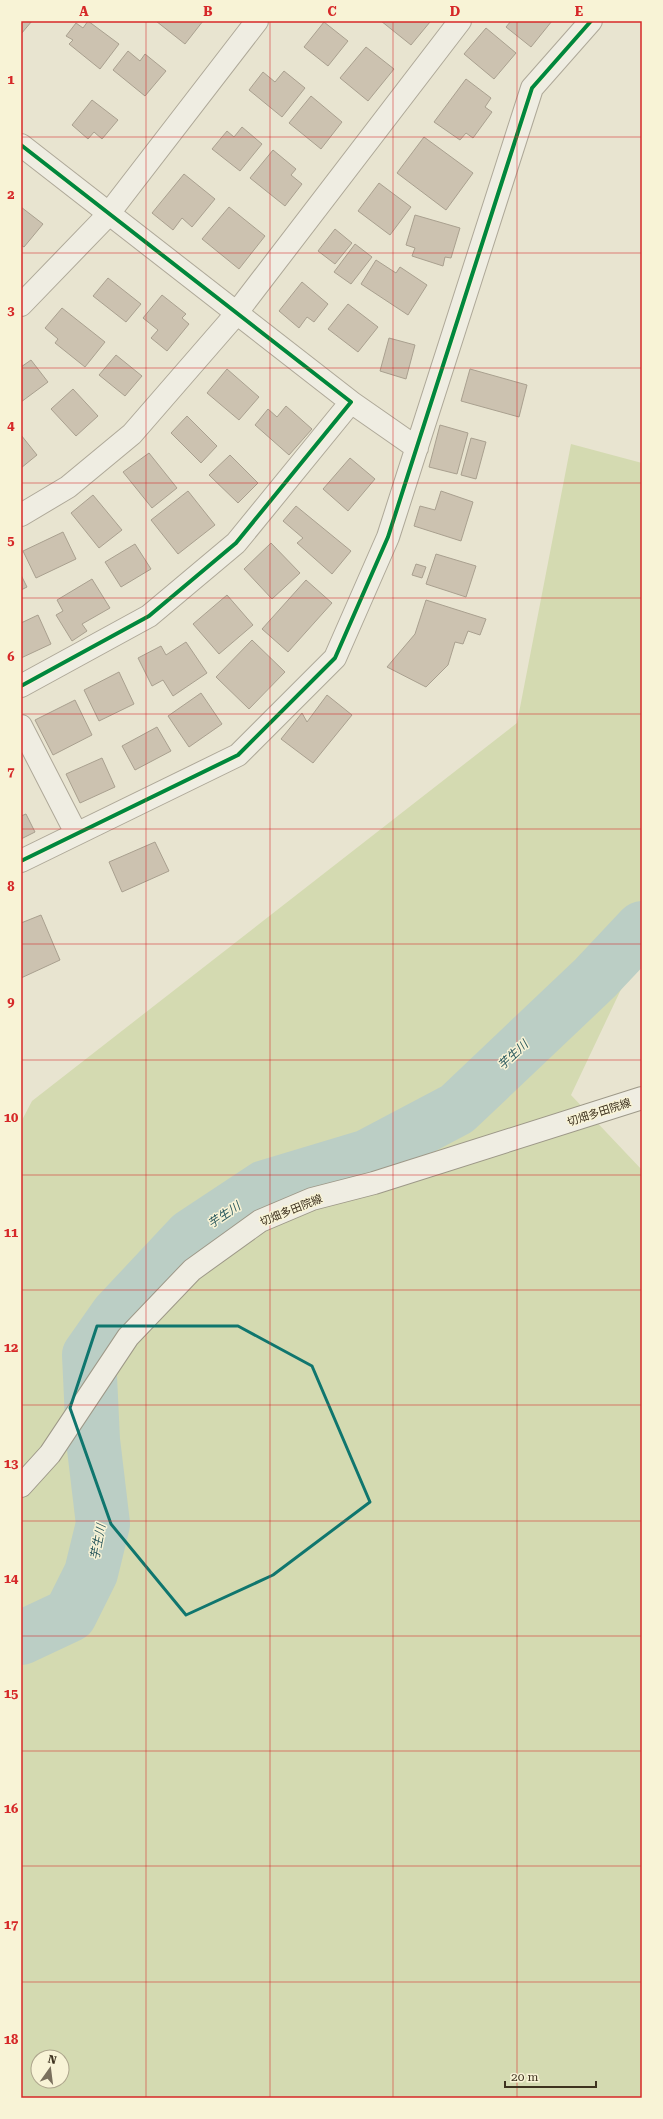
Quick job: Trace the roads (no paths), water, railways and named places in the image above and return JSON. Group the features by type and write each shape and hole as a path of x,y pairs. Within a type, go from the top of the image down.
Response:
{"street":[{"path":"21,305 109,213 257,21"},
{"path":"21,515 68,487 132,434 237,313 460,21"},
{"path":"21,861 238,754 336,658 388,537 532,88 592,21"},
{"path":"21,145 351,402 417,448"},
{"path":"21,686 149,616 236,543 351,402"},
{"path":"21,726 76,833"},
{"name":"切畑多田院線","path":"21,1486 50,1454 128,1337 192,1270 260,1221 312,1199 374,1183 642,1098"}],"waterway":[{"name":"芋生川","path":"21,1638 70,1615 91,1573 103,1524 93,1440 89,1355 117,1315 191,1236 265,1187 368,1156 457,1109 595,978 642,928"}]}
